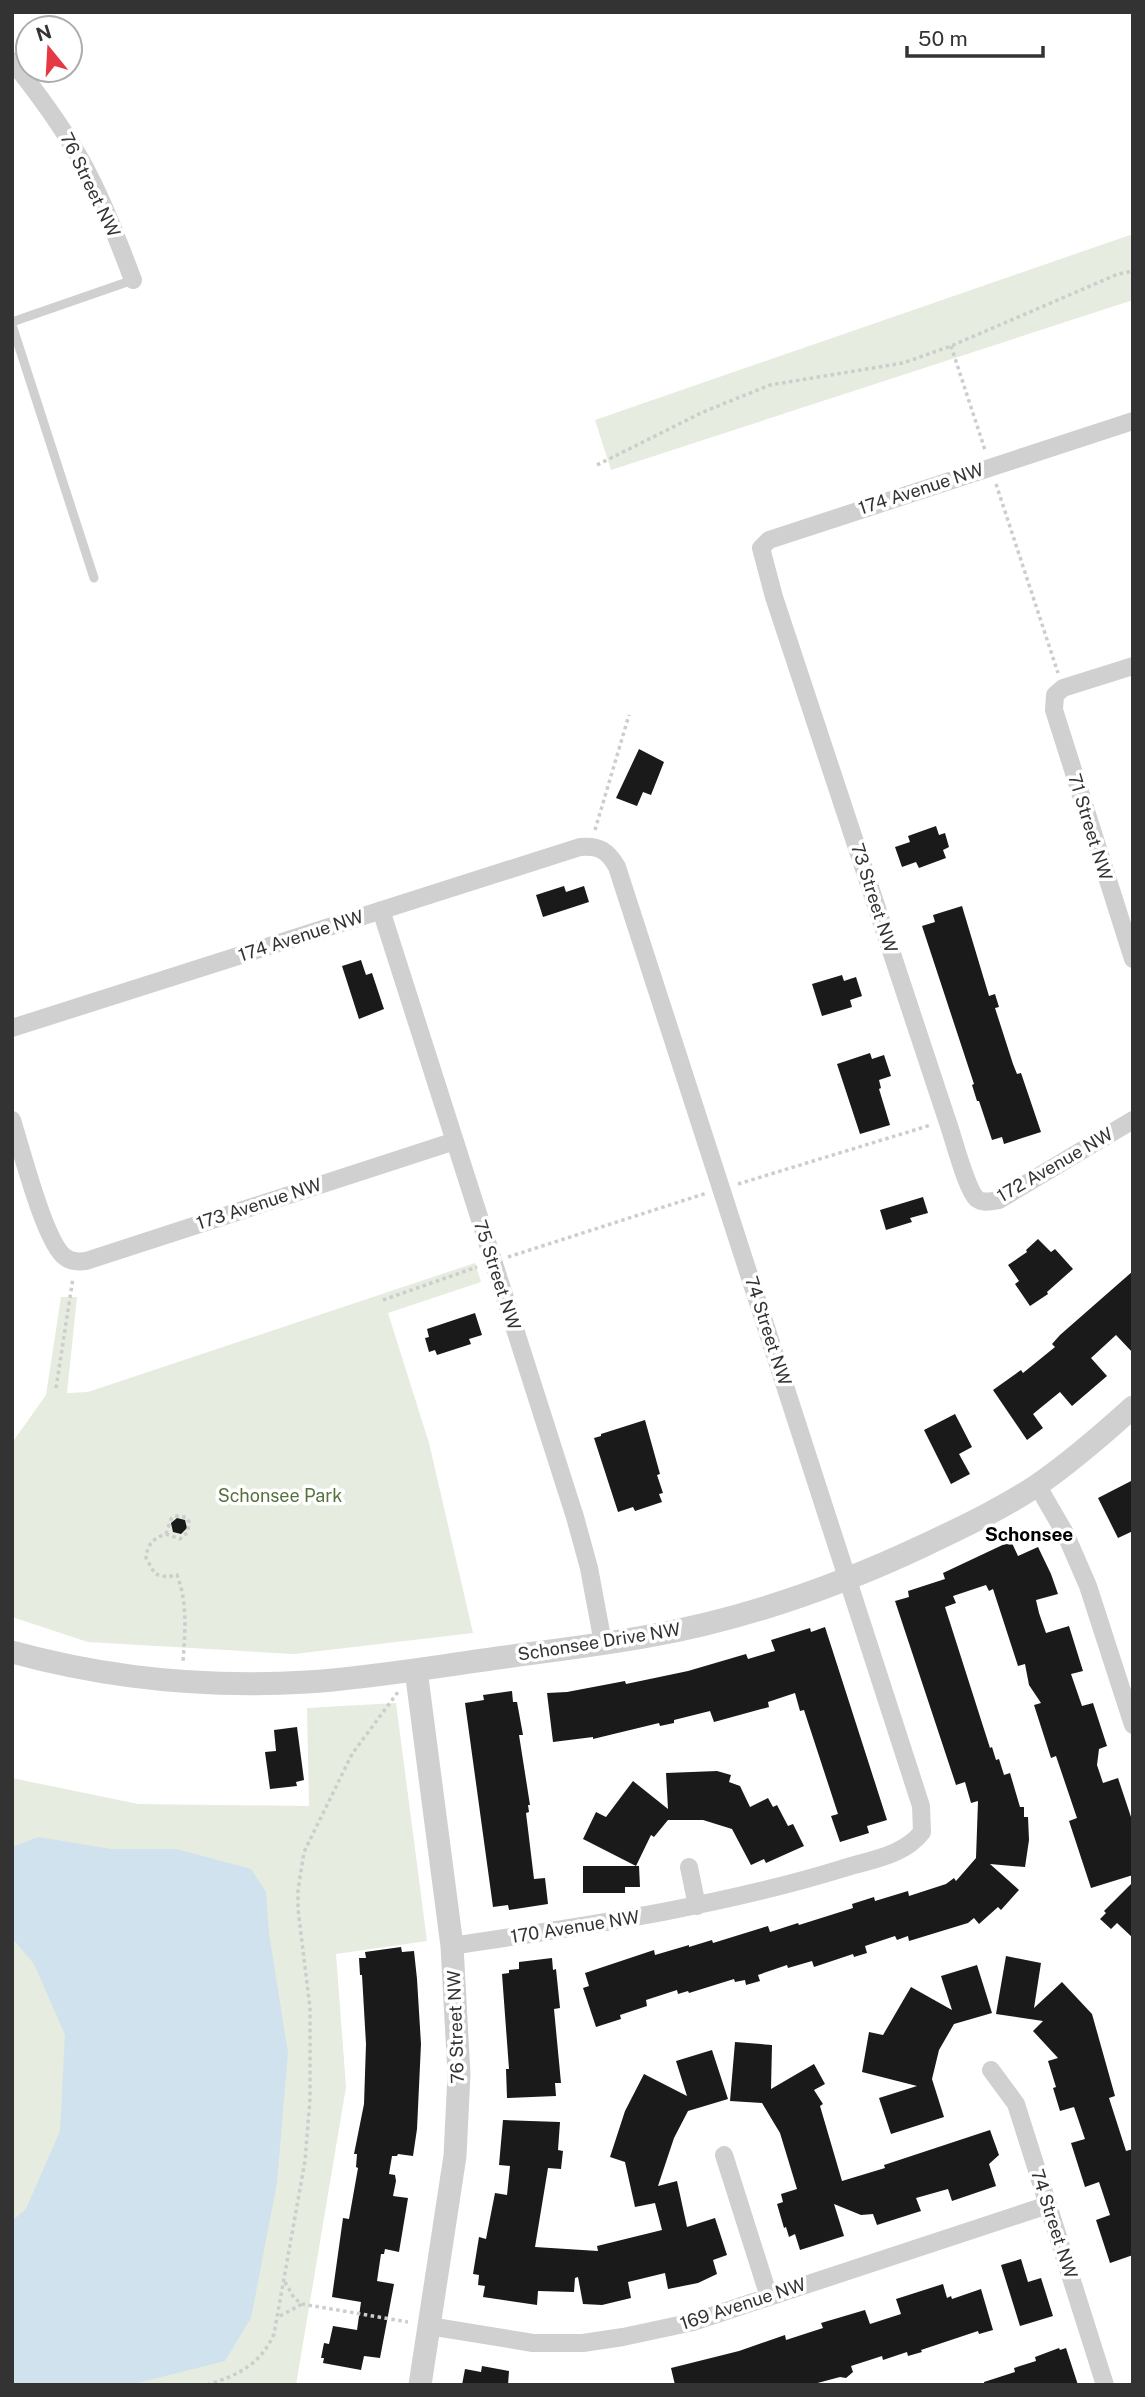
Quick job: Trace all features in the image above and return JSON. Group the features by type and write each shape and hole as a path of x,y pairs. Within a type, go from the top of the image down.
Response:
{"street":[{"name":"76 Street NW","path":"12,61 55,118 79,156 112,226 133,280"},
{"name":"174 Avenue NW","path":"774,597 761,548 769,540 1133,421"},
{"name":"73 Street NW","path":"774,597 947,1120 976,1198"},
{"path":"1059,691 1133,666"},
{"name":"71 Street NW","path":"1059,691 1054,710 1125,915 1133,959"},
{"name":"174 Avenue NW","path":"12,1028 590,846"},
{"name":"74 Street NW","path":"590,846 604,850 617,867 921,1806 922,1832"},
{"name":"75 Street NW","path":"381,910 582,1541 603,1643"},
{"name":"172 Avenue NW","path":"976,1198 985,1203 999,1200 1133,1120"},
{"path":"12,1121 52,1240 70,1259"},
{"name":"173 Avenue NW","path":"70,1259 86,1261 454,1141"},
{"name":"Schonsee Drive NW","path":"12,1653 146,1678 206,1682 303,1682 416,1670 650,1636 713,1622 799,1597 961,1528 1037,1485 1090,1445 1133,1407"},
{"path":"1037,1485 1065,1533 1088,1586 1133,1726"},
{"name":"76 Street NW","path":"416,1670 452,1946 459,2074 455,2156 420,2385"},
{"name":"170 Avenue NW","path":"452,1946 697,1906 761,1892 895,1852 916,1840 922,1832"},
{"path":"689,1867 697,1906"},
{"name":"74 Street NW","path":"991,2070 1016,2104 1105,2385"},
{"path":"724,2155 769,2297"},
{"name":"169 Avenue NW","path":"429,2326 533,2343 583,2343 623,2337 681,2325 1048,2206"}],"lane":[{"path":"94,578 12,324 133,280"}],"path":[{"path":"597,465 703,412 770,385 903,363 951,346 1118,274 1133,271"},
{"path":"951,346 1059,691"},
{"path":"590,846 629,715"},
{"path":"383,1300 493,1262 947,1120"},
{"path":"56,1388 70,1259"},
{"path":"166,1534 171,1519 175,1516 186,1517 189,1522 187,1532 180,1539 166,1534 153,1540 146,1558 156,1574 167,1577 177,1575 186,1614 183,1662"},
{"path":"207,2385 249,2368 269,2346 278,2318 305,2161 310,2099 310,2008 298,1909 304,1852 352,1754 374,1721 416,1670"},
{"path":"284,2280 294,2298 302,2304 429,2326"},
{"path":"278,2318 302,2304"}],"green space":[{"path":"1133,234 1133,300 611,470 595,420"},
{"name":"Schonsee Park","path":"475,1263 481,1282 388,1313 429,1443 473,1633 294,1654 88,1642 12,1617 12,1443 46,1395 61,1297 77,1297 67,1393 88,1392"},
{"path":"396,1703 427,1941 336,1954 346,2087 296,2385 12,2385 12,1778 138,1804 309,1806 307,1708"}],"water":[{"path":"38,1837 111,1849 176,1849 251,1869 266,1892 269,1933 288,2053 277,2183 251,2318 225,2361 130,2385 12,2385 12,2221 26,2209 60,2131 65,2035 34,1964 12,1938 12,1847"}],"building":[{"path":"639,749 664,762 651,795 643,792 637,806 616,798"},
{"path":"936,826 939,835 945,833 949,847 943,850 946,858 919,868 916,862 902,867 895,847 910,842 908,836"},
{"path":"564,886 566,892 584,886 589,902 543,917 536,895"},
{"path":"962,906 989,996 995,994 999,1007 995,1008 1013,1064 1017,1074 1021,1073 1041,1132 1004,1144 1002,1137 992,1140 977,1101 972,1085 974,1084 922,926 935,922 933,915"},
{"path":"361,960 366,975 372,973 384,1009 359,1019 342,966"},
{"path":"842,975 844,981 856,977 862,996 850,1000 852,1007 822,1016 812,984"},
{"path":"870,1053 872,1059 884,1055 891,1076 879,1080 879,1089 890,1125 860,1134 837,1064"},
{"path":"923,1197 928,1213 910,1218 912,1222 886,1230 880,1210"},
{"path":"1038,1239 1051,1252 1055,1249 1073,1269 1047,1292 1048,1294 1030,1306 1015,1284 1019,1281 1008,1265 1027,1252"},
{"path":"1133,1271 1133,1353 1116,1335 1091,1358 1107,1376 1072,1406 1060,1392 1033,1414 1043,1428 1027,1440 993,1390 1021,1370 1023,1373 1055,1347 1052,1344 1060,1335"},
{"path":"475,1313 482,1335 469,1339 471,1344 437,1355 435,1350 429,1352 425,1338 429,1337 427,1329"},
{"path":"955,1414 972,1447 959,1454 970,1474 951,1484 924,1430"},
{"path":"645,1420 660,1474 657,1475 663,1493 659,1494 662,1502 635,1511 633,1507 618,1512 594,1438"},
{"path":"1133,1480 1133,1531 1118,1538 1098,1498"},
{"path":"177,1518 185,1520 187,1528 181,1534 173,1532 171,1523"},
{"path":"1011,1541 1018,1556 1038,1547 1051,1574 1058,1594 1036,1600 1039,1613 1046,1633 1069,1626 1083,1671 1071,1674 1082,1706 1093,1703 1107,1746 1099,1749 1097,1765 1103,1783 1118,1778 1133,1823 1133,1875 1091,1888 1069,1821 1077,1818 1056,1756 1051,1758 1034,1705 1041,1703 1029,1685 1025,1664 1018,1666 993,1589 989,1591 986,1585 953,1596 956,1603 945,1607 990,1748 992,1747 996,1760 999,1759 1004,1775 1010,1773 1020,1807 1024,1807 1024,1817 1028,1817 1029,1840 1025,1867 990,1864 1019,1890 1001,1910 998,1907 979,1924 974,1918 968,1923 909,1941 908,1936 897,1940 895,1936 865,1946 867,1953 854,1957 853,1954 814,1967 812,1961 788,1968 787,1965 758,1975 760,1981 746,1985 745,1980 735,1982 734,1979 689,1993 678,1994 677,1990 646,2000 647,2006 620,2015 621,2019 596,2027 583,1988 589,1986 585,1973 654,1950 655,1955 712,1940 713,1943 768,1926 770,1932 798,1923 799,1925 853,1908 852,1904 874,1897 875,1901 908,1891 909,1896 946,1884 954,1878 956,1881 976,1858 978,1801 971,1803 965,1782 956,1785 895,1601 909,1597 908,1591 945,1579 943,1573"},
{"path":"825,1627 887,1820 867,1826 869,1833 840,1842 831,1816 838,1814 804,1710 800,1711 795,1693 768,1702 769,1707 714,1722 710,1711 660,1726 659,1723 593,1739 553,1742 547,1693 625,1681 626,1684 688,1671 746,1654 748,1659 775,1651 771,1640 810,1628 811,1632"},
{"path":"512,1691 513,1702 517,1702 523,1735 519,1735 530,1805 529,1812 526,1813 534,1879 545,1878 548,1904 509,1910 508,1905 493,1907 465,1703 484,1700 483,1695"},
{"path":"297,1727 304,1780 296,1782 297,1786 270,1789 265,1752 276,1751 274,1730"},
{"path":"717,1771 731,1775 729,1782 740,1786 750,1807 768,1798 773,1807 777,1805 788,1826 793,1824 804,1846 766,1863 764,1859 751,1865 732,1829 703,1820 668,1820 654,1837 651,1835 636,1866 583,1839 596,1812 606,1817 633,1781 668,1809 666,1773"},
{"path":"583,1866 639,1866 640,1887 625,1887 625,1893 583,1893"},
{"path":"1133,1882 1133,1938 1117,1923 1111,1929 1100,1919 1106,1913 1104,1911"},
{"path":"401,1947 402,1952 414,1951 417,1979 421,2044 417,2129 413,2156 392,2156 389,2174 395,2175 393,2196 408,2198 399,2252 385,2249 384,2254 381,2254 377,2281 394,2284 380,2358 364,2356 361,2370 323,2363 324,2358 321,2358 324,2343 329,2344 333,2326 357,2330 361,2302 332,2297 343,2218 349,2219 358,2168 357,2154 354,2154 364,2104 366,2044 359,1958 366,1958 365,1952"},
{"path":"1006,1956 1041,1963 1034,2008 1062,1982 1092,2014 1115,2096 1109,2098 1126,2151 1133,2149 1133,2255 1110,2263 1096,2220 1110,2215 1099,2182 1085,2187 1071,2143 1085,2139 1074,2107 1060,2111 1053,2088 1056,2087 1048,2061 1058,2058 1033,2031 1043,2021 996,2014"},
{"path":"552,1958 553,1970 556,1969 560,2008 554,2009 561,2083 555,2083 556,2096 507,2098 506,2069 509,2069 502,1974 519,1969 519,1962"},
{"path":"977,1965 992,2013 954,2024 939,2050 932,2079 944,2117 891,2134 879,2098 917,2086 862,2072 869,2032 883,2035 911,1987 952,2010 941,1976"},
{"path":"735,2042 772,2045 771,2089 814,2064 825,2084 814,2090 823,2104 820,2106 842,2181 990,2130 999,2155 989,2164 996,2186 952,2201 948,2189 916,2198 921,2211 877,2225 873,2214 861,2215 834,2204 844,2236 800,2250 795,2234 789,2237 786,2227 784,2228 777,2204 783,2202 781,2194 797,2189 780,2133 762,2103 730,2101"},
{"path":"712,2050 728,2099 688,2111 674,2138 658,2186 677,2181 687,2227 715,2218 727,2255 713,2260 717,2274 698,2283 668,2289 665,2273 628,2282 631,2298 602,2305 583,2304 578,2277 575,2278 574,2292 538,2291 537,2305 483,2297 485,2286 478,2285 479,2275 473,2274 479,2237 486,2239 495,2193 507,2195 510,2166 499,2165 503,2120 560,2122 558,2150 563,2151 561,2169 548,2168 535,2247 598,2251 597,2246 662,2230 655,2203 635,2207 625,2162 610,2157 625,2111 644,2074 687,2096 676,2061"},
{"path":"1021,2259 1028,2282 1041,2278 1053,2316 1020,2326 1001,2265"},
{"path":"943,2284 947,2298 951,2296 952,2299 981,2289 993,2330 979,2334 978,2331 908,2356 907,2352 883,2360 882,2356 851,2366 853,2372 846,2378 840,2377 810,2385 675,2385 671,2368 739,2351 785,2335 786,2340 823,2328 821,2323 865,2310 870,2324 901,2314 896,2299"},
{"path":"1066,2348 1078,2385 984,2385 984,2382 1015,2372 1014,2368 1036,2361 1035,2357"},
{"path":"482,2366 509,2371 508,2385 462,2385 465,2369 481,2372"}],"district":[{"name":"Schonsee","path":"1029,1534"}]}
